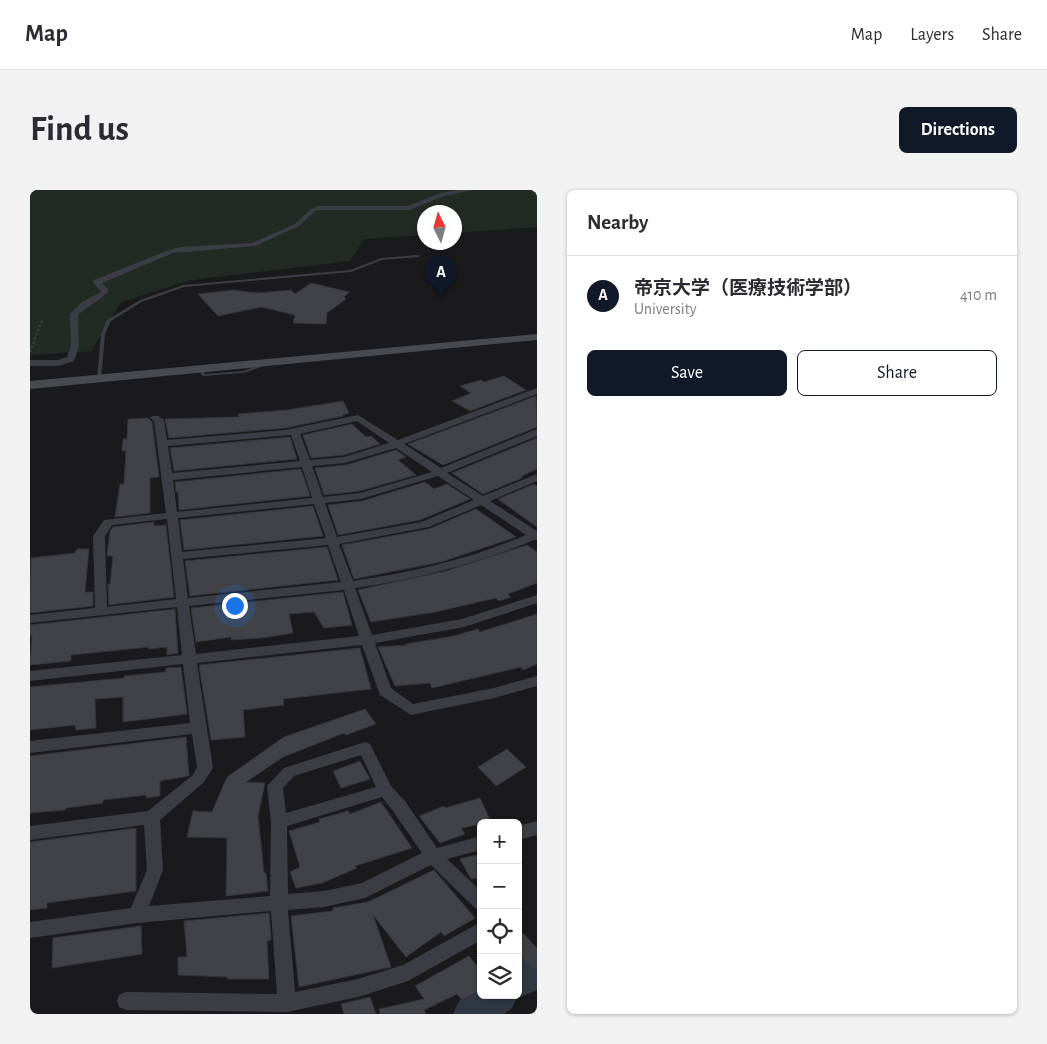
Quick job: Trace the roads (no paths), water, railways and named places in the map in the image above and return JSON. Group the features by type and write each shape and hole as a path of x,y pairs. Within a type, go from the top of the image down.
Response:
{"street":[{"path":"30,363 59,363 71,359 75,346 74,314 85,304 104,293 105,290 97,282 170,251 253,245 297,225 313,210 319,208 409,208 444,194 470,190"},
{"path":"533,190 537,193"},
{"path":"30,385 537,338"},
{"path":"167,477 345,460 396,444 537,391"},
{"path":"30,833 152,817 198,779 205,768 170,515 163,443 159,420 155,418"},
{"path":"163,443 322,429 358,418 438,473 536,536"},
{"path":"295,432 385,691 411,710 535,684"},
{"path":"101,611 99,536 108,522 361,496 438,473 537,432"},
{"path":"176,556 375,536 425,525 537,477"},
{"path":"30,619 349,587 409,577 460,565 497,553 536,536"},
{"path":"30,676 368,640 464,623 537,599"},
{"path":"30,747 198,728"},
{"path":"287,1003 279,903 279,822 275,786 290,772 365,748 385,790 399,806 433,856 477,899"},
{"path":"279,822 385,790"},
{"path":"137,914 155,870 152,817"},
{"path":"522,832 537,828"},
{"path":"30,930 137,914 324,899 365,890 433,856 477,844"},
{"path":"126,1001 287,1003 358,988 408,972 477,932"}],"lane":[{"path":"99,378 103,334 109,320 141,301 183,286 351,270 381,259 418,256"}],"waterway":[{"path":"522,979 537,969"},
{"path":"472,1014 493,999"}],"place":[{"name":"帝京大学（医療技術学部）","path":"441,297"}]}
